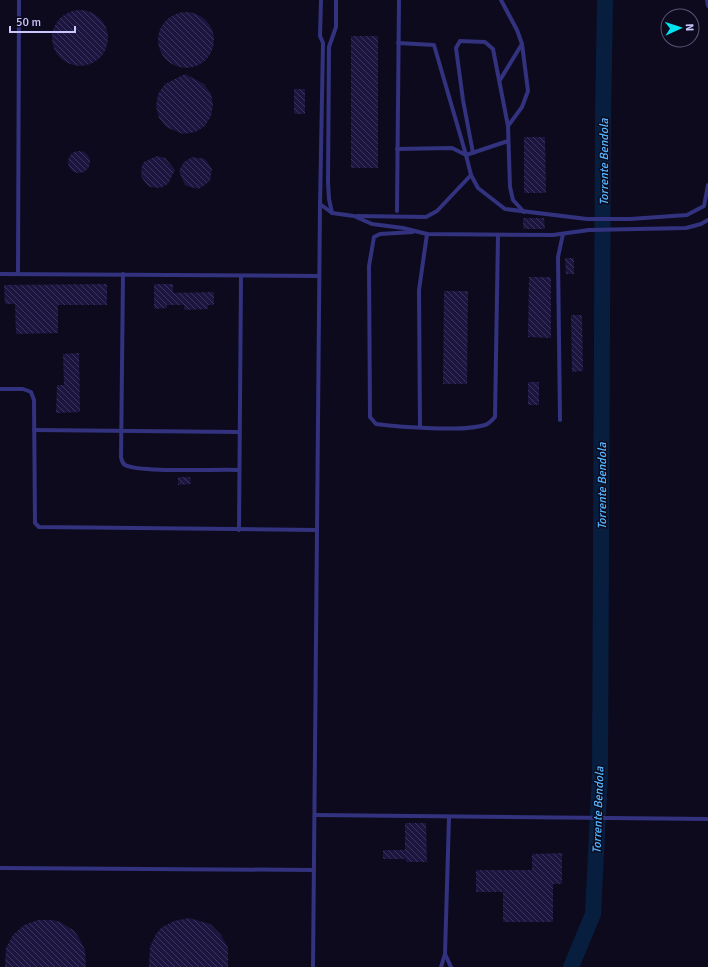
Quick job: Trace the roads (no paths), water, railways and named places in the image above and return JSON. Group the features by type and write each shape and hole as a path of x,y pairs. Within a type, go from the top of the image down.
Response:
{"lane":[{"path":"18,274 19,0"},
{"path":"313,967 316,530 323,44 320,36 321,0"},
{"path":"332,213 328,182 330,48 336,27 336,0"},
{"path":"397,211 399,0"},
{"path":"501,0 517,30 522,44 528,91 522,107 508,126"},
{"path":"707,0 708,6"},
{"path":"473,153 463,100 456,48 460,41 485,42 493,49 508,126 510,186 513,200 524,212"},
{"path":"398,43 434,45 471,175 478,188 505,209 587,219 630,219 687,215 704,206 708,185"},
{"path":"500,80 522,44"},
{"path":"397,150 452,148 466,155 508,141"},
{"path":"320,204 332,213 354,216 426,217 437,211 471,175"},
{"path":"354,216 372,224 403,228 414,232 427,234 498,235 563,234 589,230 686,228 702,224 708,220"},
{"path":"414,232 380,234 374,237 369,266 370,417 376,424 464,428 487,425 495,417 498,235"},
{"path":"420,427 419,290 427,234"},
{"path":"560,420 558,257 563,234"},
{"path":"0,274 319,276"},
{"path":"123,274 122,463 126,466 144,469 238,470"},
{"path":"239,530 238,470 241,276"},
{"path":"0,389 23,389 31,392 34,400 35,523 39,527 316,530"},
{"path":"34,430 239,432"},
{"path":"315,815 708,819"},
{"path":"441,967 445,954 450,817"},
{"path":"0,868 314,870"},
{"path":"445,954 452,967"}],"waterway":[{"name":"Torrente Bendola","path":"571,967 593,914 600,773 603,118 605,0"}]}
